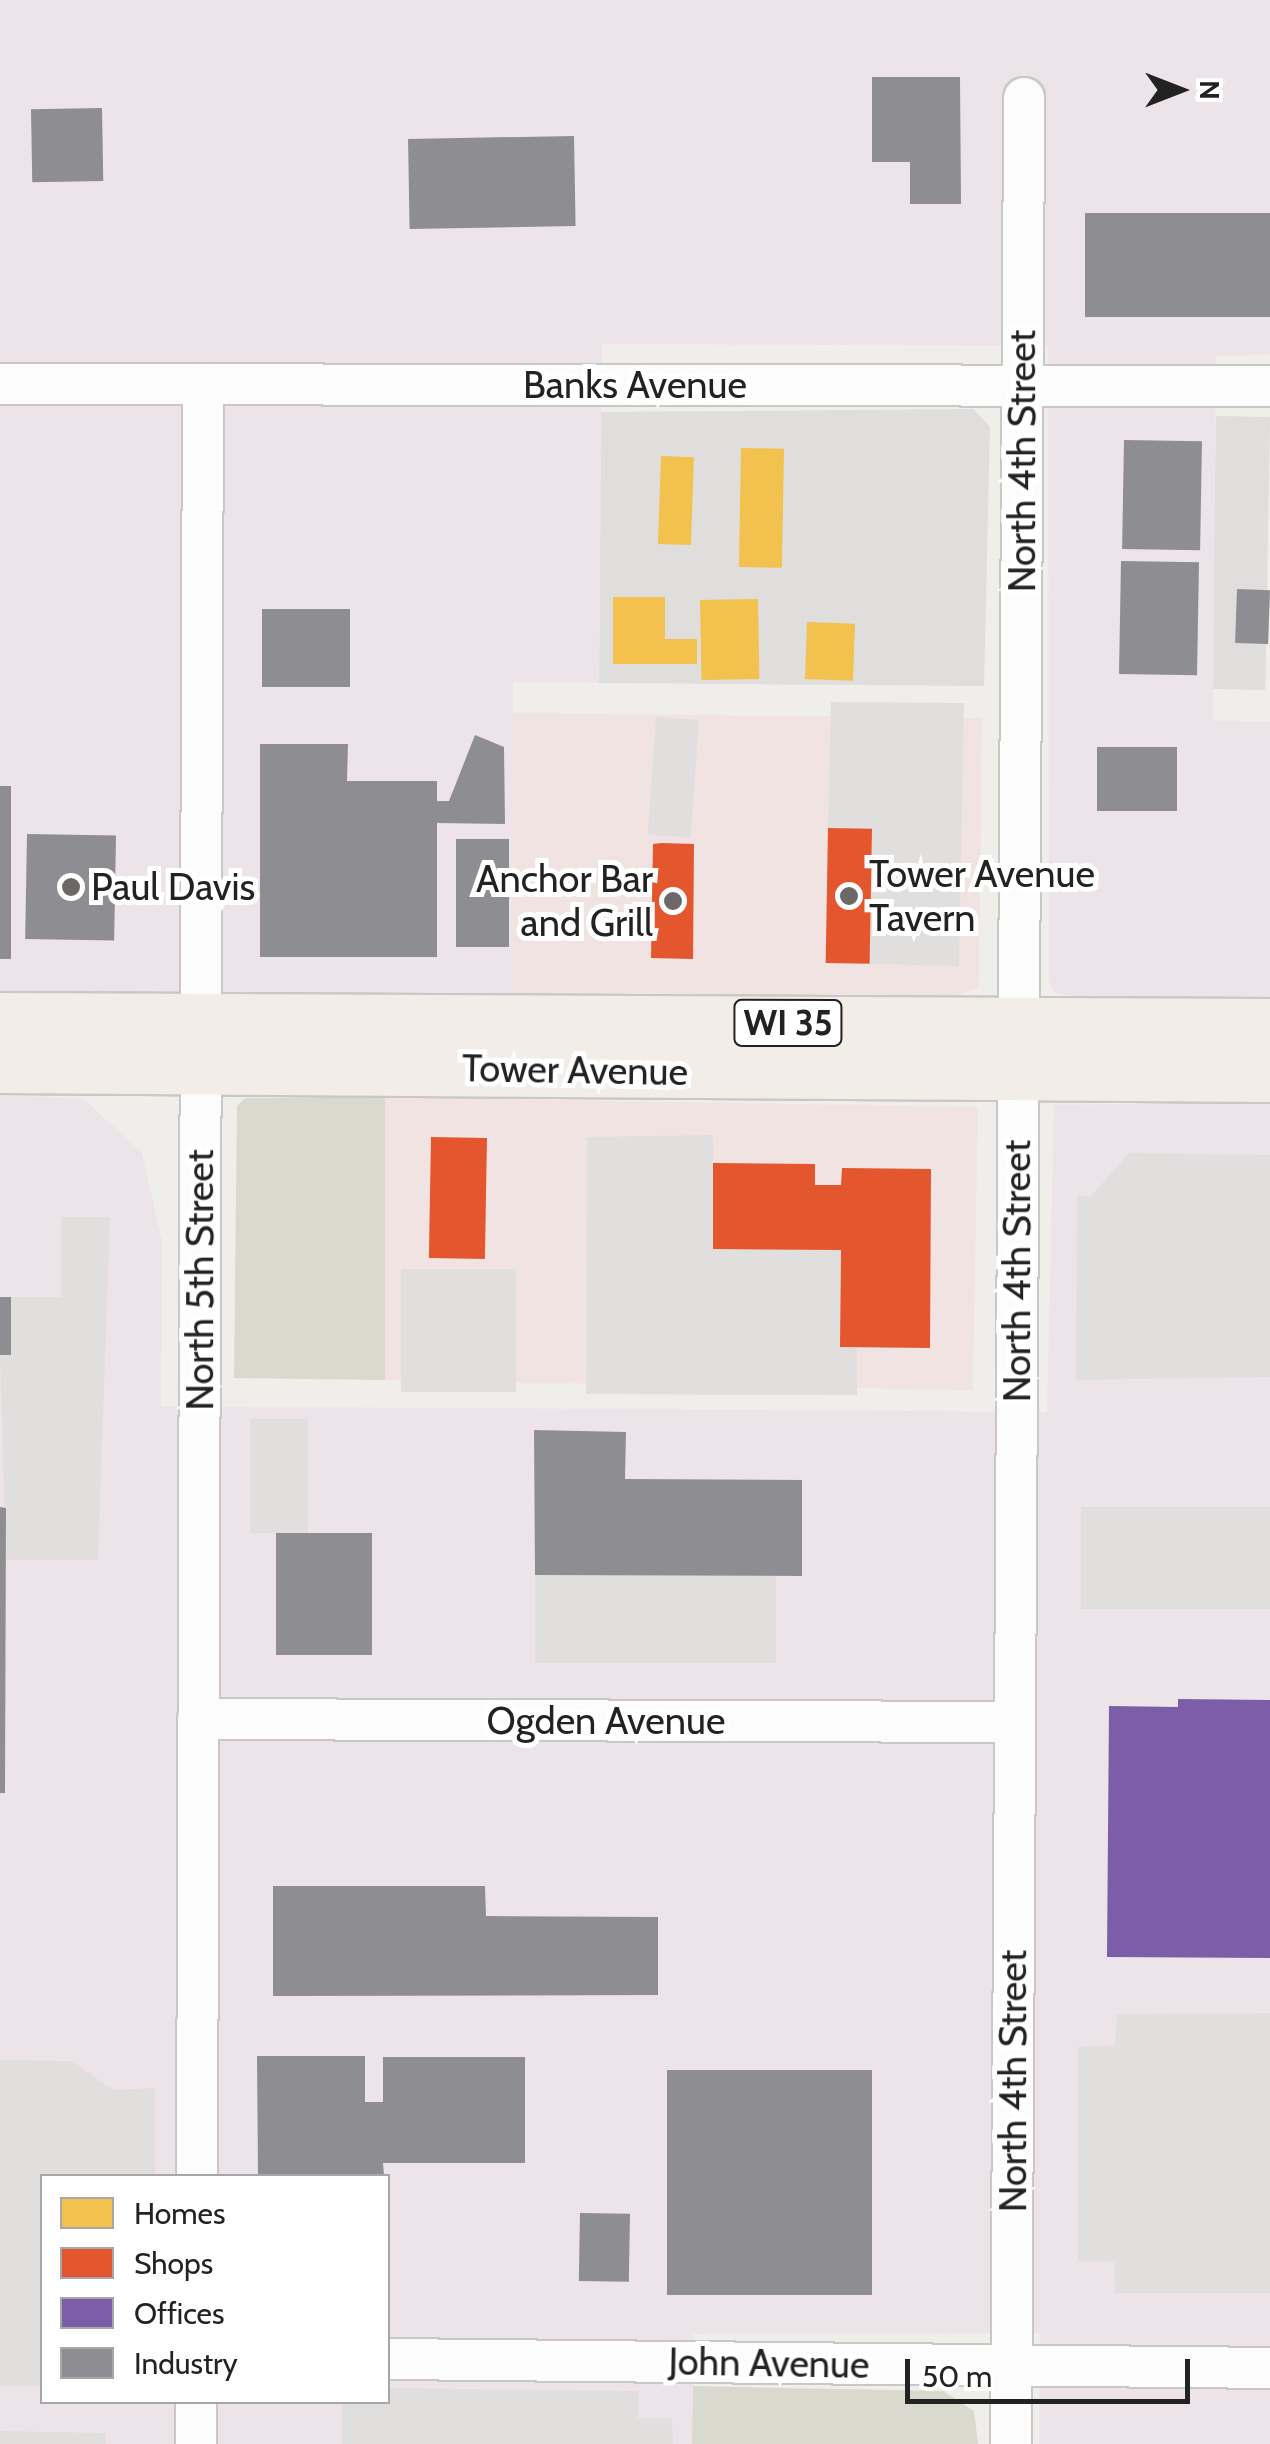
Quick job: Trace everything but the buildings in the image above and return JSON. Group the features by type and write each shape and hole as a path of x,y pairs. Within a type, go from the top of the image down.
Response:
{"main road":[{"name":"Tower Avenue","path":"0,1020 201,1043 1018,1049 1270,1074"},
{"name":"Tower Avenue","path":"1018,1049 1270,1026"},
{"name":"Tower Avenue","path":"0,1065 201,1043"}],"street":[{"name":"North 4th Street","path":"1011,2444 1024,98"},
{"name":"Banks Avenue","path":"0,384 1270,386"},
{"name":"North 5th Street","path":"196,2174 203,384"},
{"name":"Ogden Avenue","path":"198,1719 1014,1722"},
{"name":"John Avenue","path":"390,2359 1270,2368"},
{"path":"196,2404 196,2444"}],"shaded area":[{"path":"0,0 1270,0 1270,355 1216,356 1213,721 1270,722 1270,999 1083,999 1054,992 1049,980 1048,346 602,344 599,683 513,682 512,994 0,992"},
{"path":"973,409 990,427 984,686 599,683 601,412"},
{"path":"1216,416 1270,417 1265,690 1211,689"},
{"path":"831,702 964,703 959,966 870,964 872,830 828,828"},
{"path":"513,713 982,718 979,987 949,999 512,994"},
{"path":"656,717 699,720 691,838 648,835"},
{"path":"0,1095 84,1099 142,1153 162,1241 161,1406 1047,1412 1054,1105 1270,1102 1270,2444 1039,2444 1040,2333 694,2334 692,2444 0,2444"},
{"path":"385,1097 978,1107 973,1390 380,1380"},
{"path":"385,1097 385,1380 234,1378 237,1106 245,1098"},
{"path":"713,1135 714,1249 841,1250 840,1347 857,1347 857,1395 586,1394 587,1137"},
{"path":"1129,1153 1270,1155 1270,1377 1076,1380 1077,1196 1091,1196"},
{"path":"61,1217 110,1217 98,1560 6,1560 0,1355 11,1297 61,1297"},
{"path":"401,1269 516,1269 516,1392 401,1392"},
{"path":"250,1419 308,1419 308,1533 250,1533"},
{"path":"1081,1507 1270,1507 1270,1609 1081,1609"},
{"path":"535,1575 776,1575 776,1663 535,1663"},
{"path":"1270,2013 1270,2293 1115,2293 1114,2262 1078,2261 1078,2047 1115,2045 1117,2014"},
{"path":"0,2060 72,2061 113,2090 155,2088 155,2174 40,2174 40,2386 0,2386"},
{"path":"693,2386 943,2391 974,2411 978,2444 692,2444"},
{"path":"390,2388 639,2391 638,2418 672,2418 673,2444 342,2444 342,2404 390,2404"},
{"path":"0,2431 105,2433 106,2444 0,2444"}],"place":[{"name":"Paul Davis","path":"71,887"},
{"name":"Tower Avenue Tavern","path":"849,896"},
{"name":"Anchor Bar and Grill","path":"673,901"}]}
